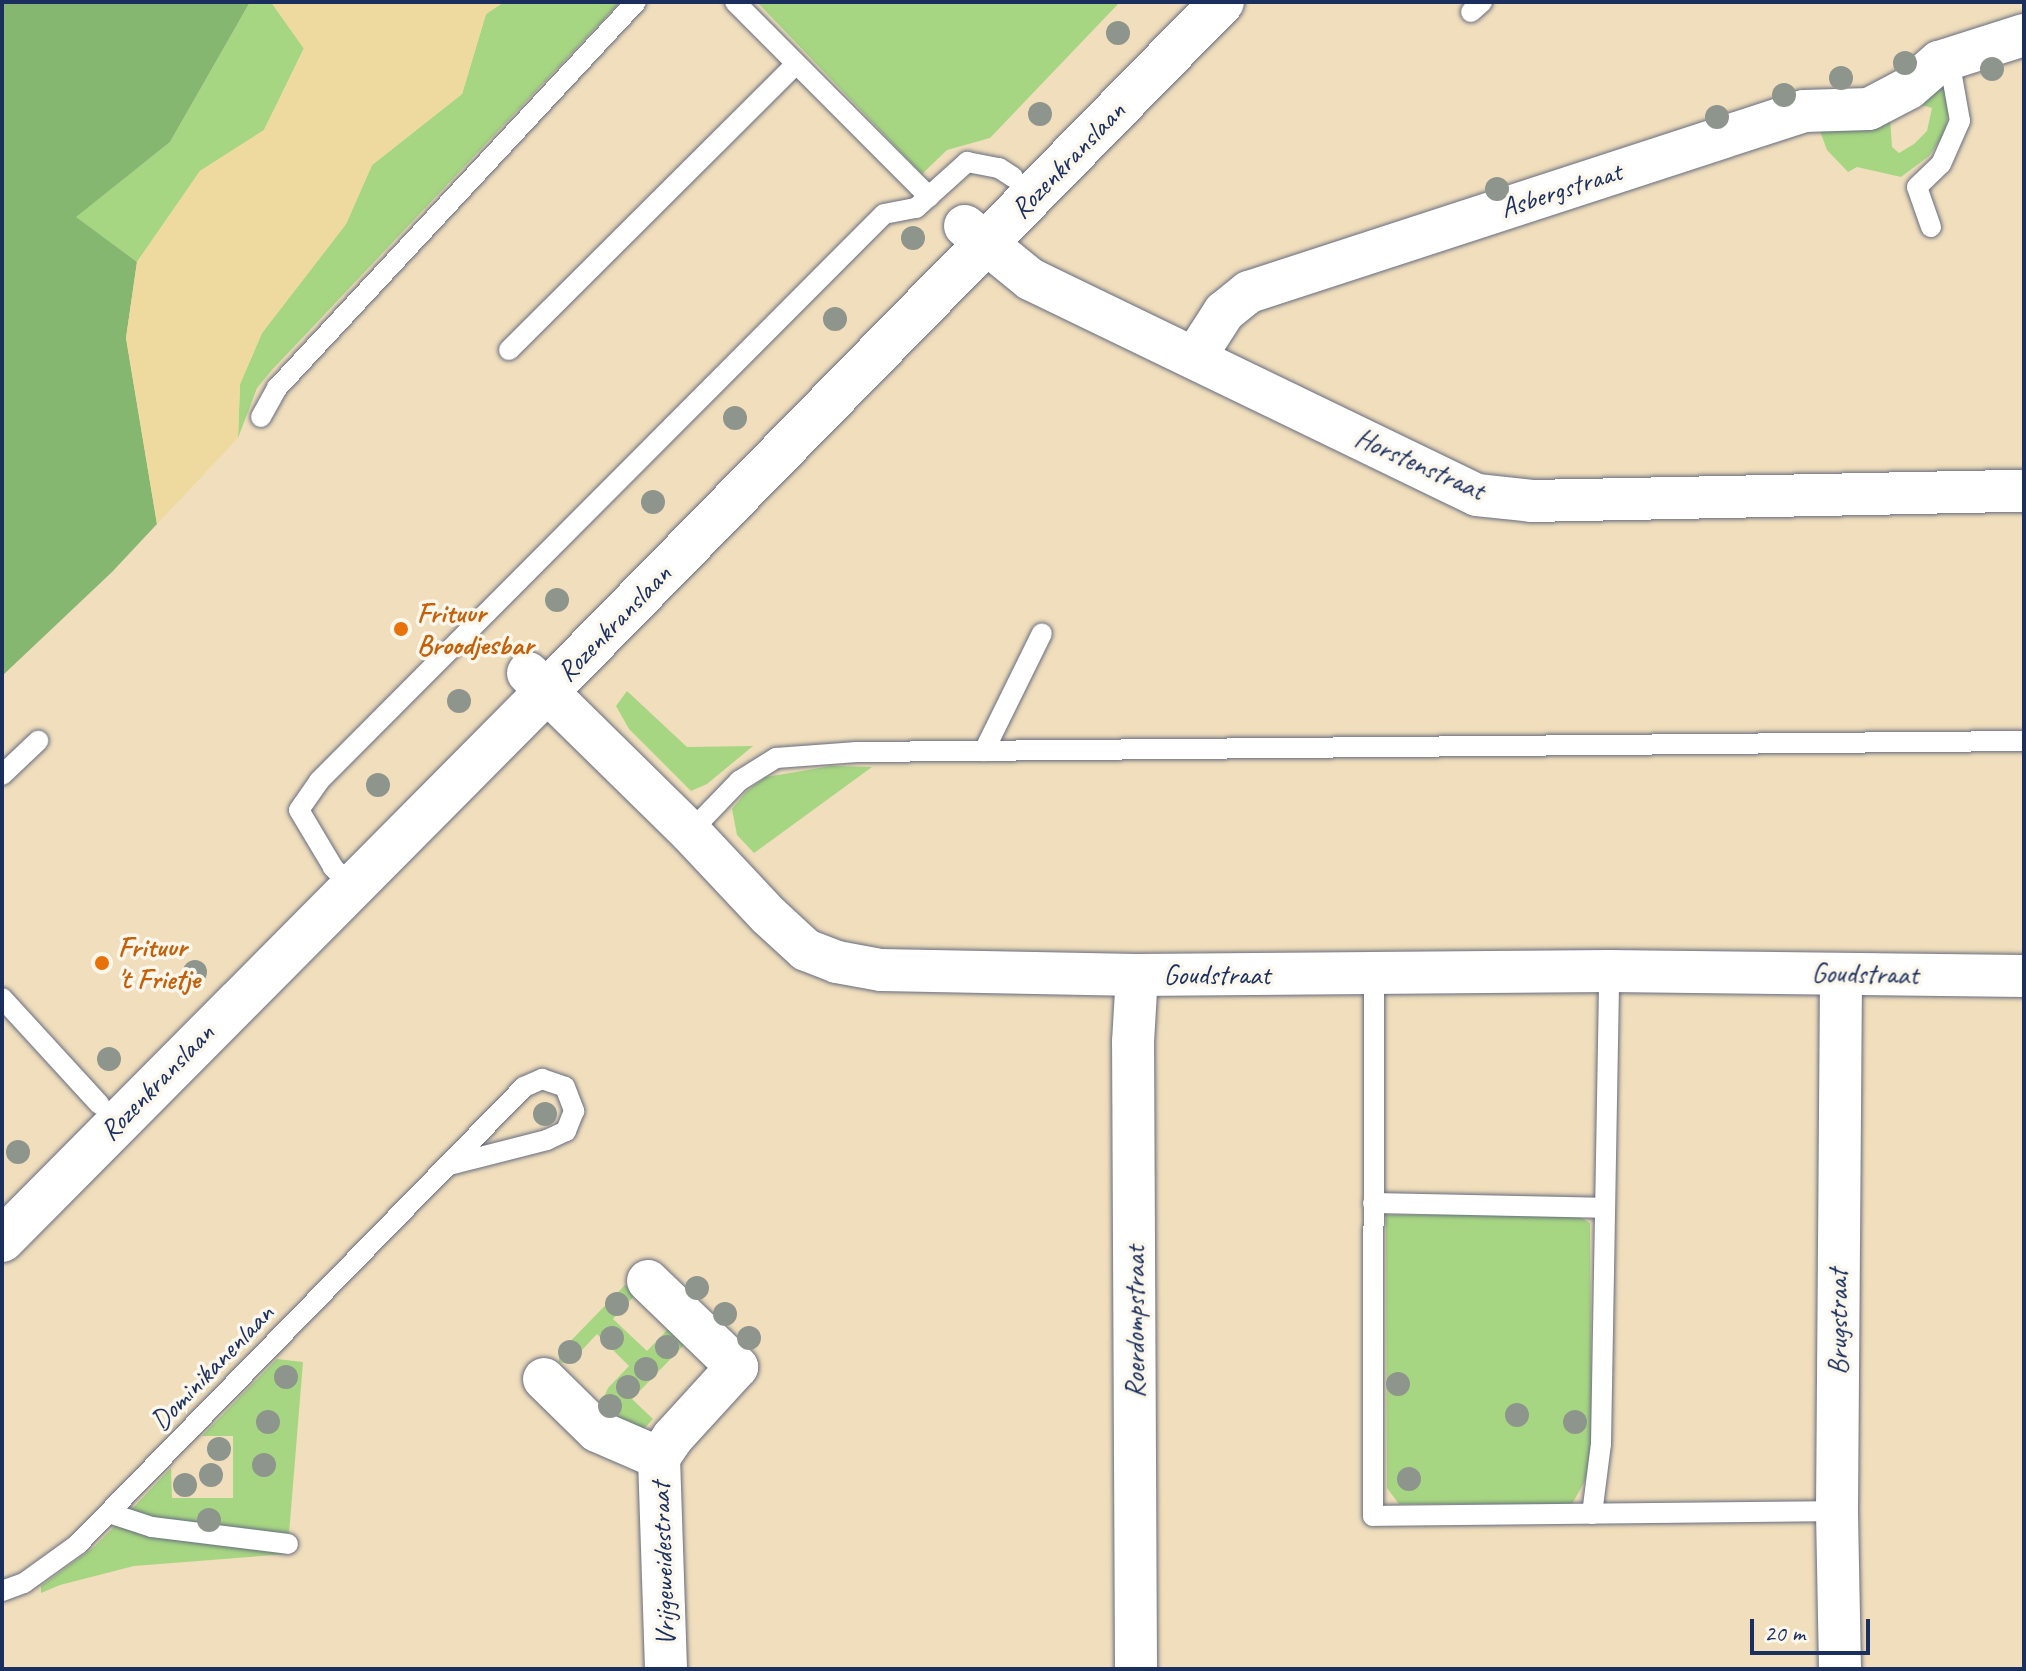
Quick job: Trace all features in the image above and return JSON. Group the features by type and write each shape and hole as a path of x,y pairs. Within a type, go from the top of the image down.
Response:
{"street":[{"name":"Rozenkranslaan","path":"975,235 1013,177 1184,2"},
{"name":"Rozenkranslaan","path":"2,1240 343,877 975,235 1222,2"},
{"name":"Asbergstraat","path":"1195,357 1224,312 1249,292 1804,111 1869,109 1909,88 1939,62 2024,35"},
{"name":"Horstenstraat","path":"975,235 1030,279 1477,495 1532,501 2024,491"},
{"name":"Goudstraat","path":"537,683 806,950 837,962 881,970 1137,975 1609,971 2024,976"},
{"name":"Rozenkranslaan","path":"2,1203 99,1104 343,877"},
{"name":"Brugstraat","path":"1840,1669 1837,1511 1841,974"},
{"name":"Roerdompstraat","path":"1136,1669 1133,1042 1137,975"},
{"name":"Vrijgeweidestraat","path":"648,1281 737,1367 673,1437 659,1458 666,1669"},
{"name":"Vrijgeweidestraat","path":"544,1379 597,1431 659,1458"}],"lane":[{"path":"261,417 277,388 636,2"},
{"path":"735,2 929,197"},
{"path":"1931,227 1917,187 1941,164 1960,121 1949,59"},
{"path":"509,350 796,64"},
{"path":"343,877 299,810 319,781 884,214 916,208 967,162 999,168 1013,177"},
{"path":"984,751 1042,633"},
{"path":"2,775 38,741"},
{"path":"690,832 739,781 776,758 857,752 2024,741"},
{"path":"1592,1514 1601,1444 1609,971"},
{"path":"1374,975 1373,1516 1837,1511"},
{"path":"2,998 99,1104"},
{"name":"Dominikanenlaan","path":"2,1591 24,1583 78,1544 524,1087 542,1079 565,1087 574,1111 566,1131 547,1140 449,1165"},
{"path":"1373,1203 1603,1208"},
{"path":"109,1513 152,1527 288,1544"}],"green space":[{"path":"2,2 250,2 170,142 76,217 137,262 126,338 157,524 112,572 2,676"},
{"path":"250,2 271,2 304,48 264,130 200,171 137,262 75,217 170,142"},
{"path":"504,2 620,2 272,370 257,388 238,438 240,384 262,333 346,224 372,165 462,94 486,14"},
{"path":"757,2 1120,2 990,138 947,150 922,174"},
{"path":"1943,80 1948,114 1945,133 1929,156 1901,177 1857,167 1848,172 1827,150 1817,123 1844,121 1882,126 1890,117 1892,147 1899,153 1914,144 1927,131 1932,108 1911,102"},
{"path":"627,691 687,747 753,746 707,784 691,791 629,729 616,706"},
{"path":"831,766 872,767 754,853 737,835 732,809 747,791 766,777"},
{"path":"1575,1214 1590,1223 1592,1448 1585,1481 1572,1504 1399,1504 1387,1488 1386,1215"},
{"path":"625,1285 635,1295 613,1319 647,1351 669,1328 684,1345 632,1399 653,1419 640,1433 599,1408 608,1388 629,1366 597,1334 569,1364 559,1362 559,1353"},
{"path":"277,1359 303,1362 289,1534 184,1525 129,1512 171,1468 172,1498 233,1498 233,1436 202,1436"},
{"path":"117,1524 287,1554 134,1566 41,1593 41,1586 93,1548"}],"sand":[{"path":"271,2 504,2 486,14 462,94 372,165 346,224 262,333 240,384 238,438 157,524 126,338 137,262 200,171 264,130 304,49"}],"place":[{"name":"Frituur Broodjesbar","path":"401,629"},
{"name":"Frituur 't Frietje","path":"102,963"}]}
